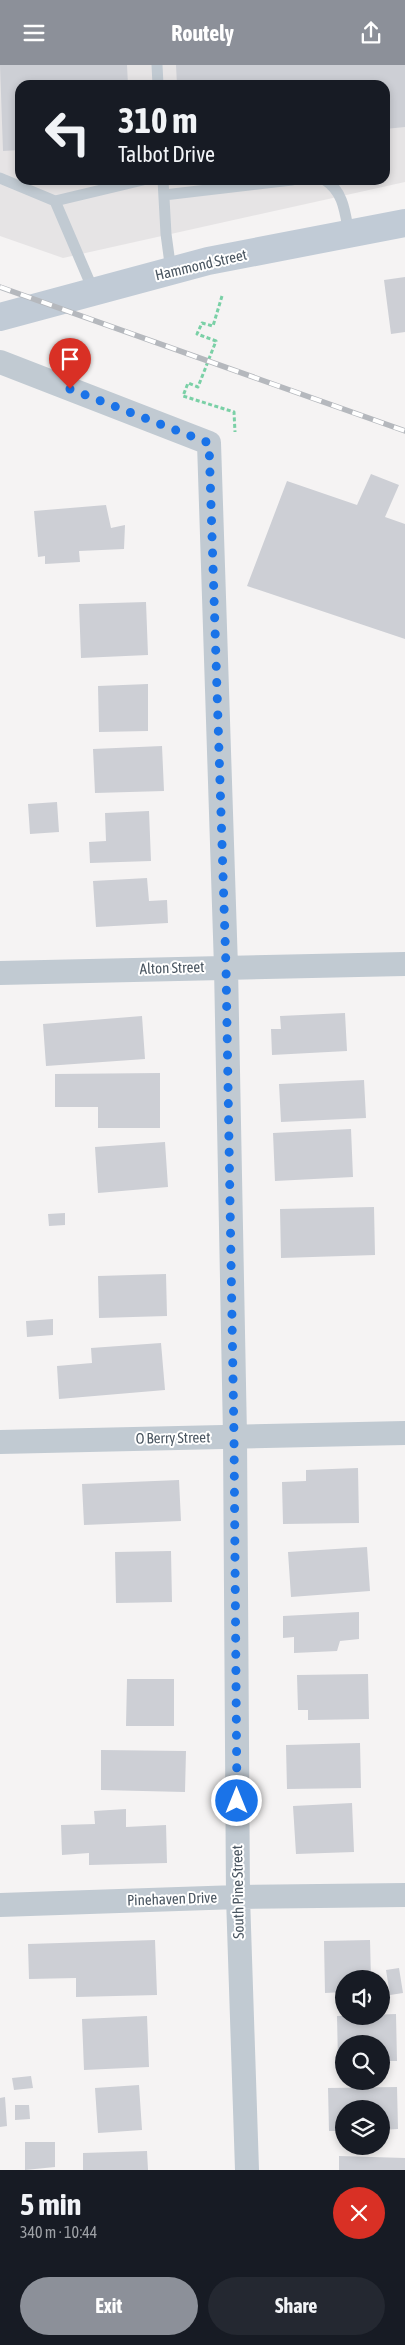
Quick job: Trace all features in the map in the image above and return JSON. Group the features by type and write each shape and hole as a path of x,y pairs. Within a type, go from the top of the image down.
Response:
{"street":[{"name":"Hammond Street","path":"0,317 208,261 405,223"},
{"name":"South Pine Street","path":"0,362 209,443 226,967 234,1436 238,1897 247,2170"},
{"name":"Alton Street","path":"0,973 405,964"},
{"name":"O Berry Street","path":"0,1442 405,1433"},
{"name":"Pinehaven Drive","path":"0,1905 238,1897 405,1895"}],"lane":[{"path":"157,65 158,80"},
{"path":"0,178 15,184"},
{"path":"17,185 55,201 122,185"},
{"path":"163,185 166,234 172,271"},
{"path":"164,195 249,185"},
{"path":"334,185 341,196 349,234"},
{"path":"55,201 94,292"}],"path":[{"path":"222,296 213,327 202,323 197,333 216,341 198,387 188,383 183,396 234,412 235,440"}],"shaded area":[{"path":"0,65 405,65 405,182 63,258 0,236"}],"building":[{"path":"0,65 127,65 128,80 15,80 15,150 3,151"},
{"path":"176,65 405,65 405,127 390,128 390,80 177,80"},
{"path":"405,277 405,332 391,334 384,280"},
{"path":"371,474 399,485 385,517 405,524 405,639 247,586 287,481 357,505"},
{"path":"106,505 111,528 125,525 124,549 79,551 80,562 45,564 45,556 38,557 34,511"},
{"path":"146,602 148,655 81,658 79,604"},
{"path":"148,684 148,731 99,732 98,686"},
{"path":"162,746 164,791 95,793 93,749"},
{"path":"57,802 59,832 30,834 28,804"},
{"path":"149,811 151,861 90,863 89,842 106,841 105,813"},
{"path":"147,878 149,901 167,900 168,923 96,927 93,881"},
{"path":"345,1013 347,1051 272,1055 271,1029 281,1029 280,1016"},
{"path":"142,1016 145,1059 46,1066 43,1024"},
{"path":"160,1073 160,1128 98,1128 98,1107 55,1107 55,1074"},
{"path":"364,1080 366,1118 281,1122 279,1084"},
{"path":"351,1129 353,1177 275,1181 273,1133"},
{"path":"165,1142 168,1187 98,1193 95,1147"},
{"path":"374,1207 375,1255 281,1258 280,1209"},
{"path":"65,1213 65,1225 49,1226 48,1214"},
{"path":"166,1274 167,1316 99,1318 98,1276"},
{"path":"53,1319 53,1335 27,1337 26,1321"},
{"path":"161,1343 165,1390 59,1399 57,1366 92,1363 91,1348"},
{"path":"358,1468 359,1523 283,1524 282,1482 306,1481 306,1470"},
{"path":"179,1480 181,1521 84,1525 82,1484"},
{"path":"367,1547 370,1591 291,1597 288,1552"},
{"path":"171,1551 172,1602 116,1603 115,1552"},
{"path":"359,1612 359,1639 340,1641 337,1651 294,1653 294,1637 283,1638 283,1616"},
{"path":"368,1674 369,1719 308,1720 308,1710 298,1710 297,1675"},
{"path":"127,1679 174,1679 174,1726 126,1726"},
{"path":"360,1743 361,1788 287,1789 286,1745"},
{"path":"101,1750 186,1751 185,1792 101,1790"},
{"path":"352,1803 354,1852 296,1854 293,1806"},
{"path":"126,1809 126,1827 166,1825 167,1863 89,1865 89,1853 62,1855 61,1825 95,1824 94,1811"},
{"path":"155,1940 157,1995 76,1997 76,1978 29,1979 28,1944"},
{"path":"370,1940 371,1970 335,1970 335,1992 325,1993 324,1941"},
{"path":"399,1968 403,1993 390,1995 390,1970 386,1970"},
{"path":"390,2014 396,2014 397,2061 390,2061 390,2035 337,2035 337,2025 390,2025"},
{"path":"147,2016 149,2067 84,2070 82,2019"},
{"path":"31,2076 33,2088 14,2090 12,2078"},
{"path":"139,2085 142,2130 98,2133 95,2088"},
{"path":"390,2087 397,2087 398,2129 390,2129 390,2100 335,2100 335,2131 329,2131 328,2088 335,2088 335,2090 390,2090"},
{"path":"5,2097 7,2126 0,2127 0,2098"},
{"path":"15,2105 29,2105 30,2119 15,2120"},
{"path":"25,2142 55,2142 55,2167 25,2170"},
{"path":"147,2151 148,2170 83,2170 83,2153"},
{"path":"339,2156 405,2158 405,2170 339,2170"}],"railway":[{"path":"0,287 405,431"}],"route":[{"path":"70,389 209,443 226,967 234,1436 237,1801"}]}
